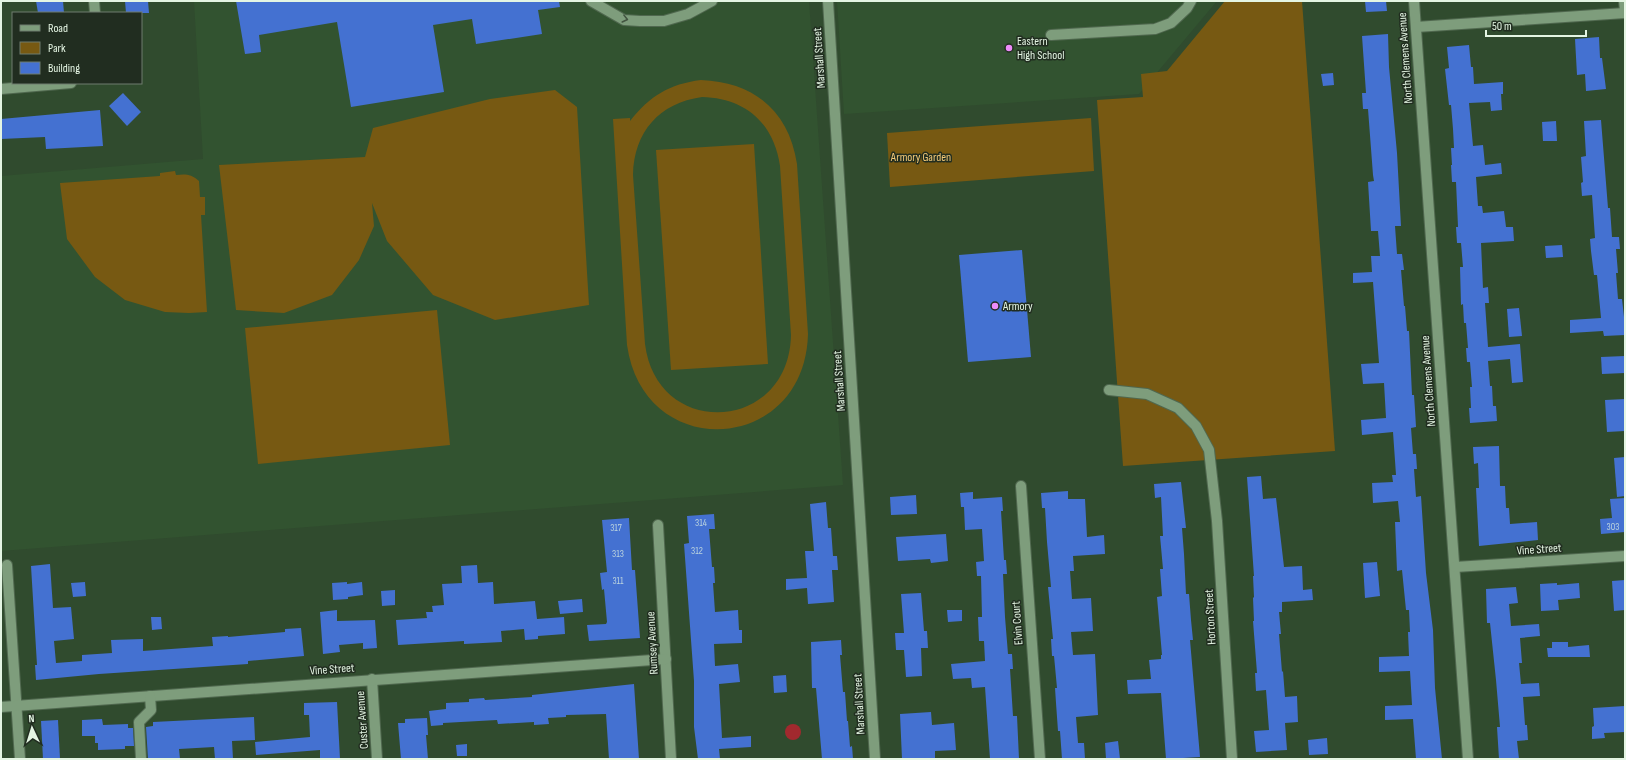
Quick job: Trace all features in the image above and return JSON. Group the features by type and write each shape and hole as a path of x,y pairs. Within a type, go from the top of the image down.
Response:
{"street":[{"path":"94,1 95,12"},
{"path":"591,1 624,20 640,21 664,21 688,14 712,1"},
{"name":"Marshall Street","path":"828,1 875,759"},
{"path":"1051,35 1155,29 1171,23 1187,8 1191,1"},
{"name":"North Clemens Avenue","path":"1414,1 1468,759"},
{"path":"1416,27 1625,12 1624,1"},
{"path":"1,88 57,84"},
{"name":"Horton Street","path":"1109,390 1148,394 1178,408 1196,426 1209,450 1217,521 1232,759"},
{"name":"Elvin Court","path":"1021,486 1040,759"},
{"name":"Rumsey Avenue","path":"658,525 671,759"},
{"name":"Vine Street","path":"1455,567 1625,556"},
{"path":"8,565 20,759"},
{"name":"Vine Street","path":"1,707 372,679 666,659"},
{"name":"Custer Avenue","path":"372,679 377,759"},
{"path":"141,759 139,722 151,710 150,696"}],"shaded area":[{"path":"194,1 809,1 843,485 1,551 1,176 203,159"},
{"name":"Eastern High School","path":"837,1 1217,1 1139,94 844,114"},
{"path":"790,724 796,724 801,729 799,738 796,740 790,740 785,735 785,729"}],"green space":[{"path":"1225,1 1302,1 1335,451 1123,466 1097,100 1143,97 1141,74 1167,71"},
{"path":"701,80 720,82 753,93 766,103 777,115 786,129 793,145 797,164 808,334 800,374 781,403 754,422 723,429 691,425 662,410 640,384 627,345 613,119 630,118 630,121 637,112 653,98 670,88","holes":["702,97 717,98 744,108 755,116 771,137 777,151 780,166 791,335 785,367 769,391 747,406 722,412 696,409 673,397 655,375 645,344 633,175 634,160 638,146 644,133 652,122 673,106 687,100"]},
{"path":"555,90 577,107 589,305 495,320 433,295 387,241 372,203 374,226 359,260 332,295 284,313 236,310 219,165 365,157 373,128 490,99"},
{"name":"Armory Garden","path":"1091,118 1094,171 890,187 887,133"},
{"path":"754,144 768,364 671,370 656,150"},
{"path":"175,171 176,175 188,175 199,181 200,197 205,197 205,215 201,215 207,312 165,312 125,300 95,277 67,239 60,183 160,176 160,173"},
{"path":"437,310 450,445 258,464 245,328"}],"building":[{"path":"36,1 63,1 64,12 38,12"},
{"path":"125,1 148,1 149,13 126,12"},
{"path":"236,1 559,1 560,7 538,10 542,34 476,44 472,19 433,25 444,92 351,107 337,22 259,35 261,52 245,54"},
{"path":"1365,1 1386,1 1387,11 1366,12"},
{"path":"1388,34 1389,67 1397,153 1401,226 1395,226 1397,254 1402,254 1404,270 1401,270 1407,331 1409,331 1412,395 1414,395 1416,427 1411,428 1413,454 1416,454 1417,469 1414,469 1416,497 1421,496 1426,573 1433,630 1435,688 1442,759 1416,759 1413,719 1385,720 1385,706 1412,705 1410,671 1379,672 1379,657 1409,656 1409,610 1406,610 1402,570 1397,571 1395,522 1400,522 1398,501 1373,503 1372,483 1393,482 1392,475 1396,475 1393,432 1362,435 1361,420 1386,418 1384,383 1363,384 1361,364 1379,363 1373,282 1353,283 1353,273 1372,272 1371,256 1380,256 1378,231 1371,231 1368,182 1374,181 1368,109 1363,109 1362,93 1366,93 1362,36"},
{"path":"1599,37 1600,58 1602,58 1606,89 1586,91 1585,74 1577,75 1575,39"},
{"path":"1469,45 1474,84 1503,82 1503,94 1501,94 1502,110 1491,111 1490,102 1469,103 1473,146 1483,145 1485,165 1501,163 1502,174 1476,177 1478,206 1482,206 1483,213 1504,211 1506,227 1513,227 1514,241 1481,243 1483,288 1488,287 1489,303 1485,303 1488,347 1520,344 1523,382 1512,383 1510,359 1488,361 1490,386 1492,386 1493,406 1496,406 1497,421 1470,423 1470,387 1472,387 1470,362 1467,362 1466,348 1468,348 1466,323 1464,323 1463,304 1461,305 1460,267 1463,267 1461,243 1457,243 1456,227 1458,227 1456,182 1452,182 1451,165 1451,148 1454,148 1453,129 1445,69 1449,68 1447,47"},
{"path":"1333,73 1334,85 1323,86 1321,74"},
{"path":"123,93 141,112 127,126 109,106"},
{"path":"100,110 103,146 46,149 45,137 1,139 1,119"},
{"path":"1601,120 1608,208 1610,208 1612,237 1619,237 1620,249 1616,249 1618,273 1616,273 1618,299 1622,299 1625,335 1604,336 1603,331 1570,333 1570,320 1601,318 1597,275 1594,275 1590,239 1595,238 1592,195 1582,196 1581,183 1583,182 1581,157 1586,156 1584,121"},
{"path":"1556,121 1557,141 1543,141 1542,122"},
{"path":"1562,245 1563,257 1546,258 1545,246"},
{"name":"Armory","path":"1022,250 1031,357 968,362 959,255"},
{"path":"1519,308 1522,336 1509,337 1507,309"},
{"path":"1625,356 1625,373 1602,374 1601,357"},
{"path":"1625,399 1625,431 1607,432 1605,400"},
{"path":"1499,446 1500,486 1505,486 1506,508 1509,508 1510,524 1537,522 1538,540 1479,546 1476,488 1479,488 1478,463 1474,464 1473,447"},
{"path":"1625,457 1625,496 1617,497 1614,458"},
{"path":"1261,476 1263,499 1276,498 1284,567 1302,566 1303,590 1312,589 1313,600 1282,602 1282,612 1279,612 1281,634 1279,634 1285,697 1297,696 1298,722 1285,723 1287,750 1256,752 1254,731 1269,730 1266,690 1256,691 1255,673 1257,673 1253,621 1254,576 1247,477"},
{"path":"1181,482 1186,528 1182,528 1186,594 1189,594 1193,640 1190,640 1200,757 1166,759 1161,693 1128,694 1127,680 1151,679 1149,660 1161,659 1162,655 1157,597 1162,596 1160,569 1163,569 1160,536 1163,536 1161,497 1155,498 1154,484"},
{"path":"1068,491 1068,499 1085,499 1087,537 1104,535 1105,554 1073,556 1074,571 1070,571 1072,599 1091,598 1093,631 1071,632 1073,655 1095,654 1098,715 1076,717 1078,743 1084,743 1085,759 1062,759 1060,731 1058,731 1055,688 1057,688 1054,656 1052,656 1051,639 1053,639 1048,587 1051,587 1045,508 1042,508 1041,493"},
{"path":"973,492 973,499 1002,497 1003,511 1001,511 1004,560 1006,560 1007,574 1003,574 1005,617 1008,654 1012,654 1013,669 1010,669 1013,716 1017,716 1019,759 990,759 985,687 972,688 971,678 953,679 951,664 985,661 984,641 979,641 978,617 982,617 981,576 977,576 976,562 984,561 982,529 965,530 964,507 961,507 960,493"},
{"path":"916,495 917,514 891,515 890,497"},
{"path":"1625,498 1625,532 1601,534 1600,519 1612,518 1610,499"},
{"path":"826,502 828,528 831,528 833,556 837,556 838,570 832,570 834,602 808,604 807,588 786,590 786,579 807,578 805,551 814,551 810,504"},
{"path":"714,514 715,529 709,529 712,567 714,567 715,583 713,583 715,612 738,610 739,630 742,630 742,643 714,644 715,666 738,664 740,682 719,684 722,738 751,736 751,747 719,749 720,759 698,759 694,727 694,681 684,544 689,543 687,516"},
{"path":"629,518 632,570 635,570 640,638 589,641 587,625 606,624 607,622 604,589 602,590 600,573 607,572 602,520"},
{"path":"946,534 948,561 931,563 930,559 898,561 896,537"},
{"path":"1377,562 1380,596 1365,598 1363,563"},
{"path":"50,564 53,608 71,607 74,639 54,641 56,663 82,661 82,655 112,653 111,640 143,639 143,651 213,646 212,637 285,632 285,629 301,628 304,656 248,661 248,664 99,674 36,680 35,665 37,665 31,566"},
{"path":"477,565 478,583 493,582 494,604 535,601 537,619 564,617 565,634 538,636 538,639 525,640 524,629 501,631 502,642 464,644 464,641 398,645 396,620 427,618 426,612 433,612 432,606 444,605 442,584 462,583 461,566"},
{"path":"1625,580 1625,610 1614,611 1612,581"},
{"path":"85,582 86,596 73,597 71,583"},
{"path":"347,582 347,584 362,582 363,595 348,597 348,599 333,600 332,583"},
{"path":"1557,583 1557,585 1579,583 1580,598 1558,600 1559,610 1541,611 1540,584"},
{"path":"1516,587 1518,603 1509,604 1511,626 1539,624 1540,636 1520,638 1522,663 1519,663 1521,684 1539,683 1540,696 1523,697 1525,725 1527,725 1528,740 1517,741 1519,759 1499,759 1497,727 1500,727 1490,623 1487,623 1486,589"},
{"path":"395,590 395,605 382,606 381,591"},
{"path":"921,593 924,631 927,631 928,648 921,648 922,676 906,677 904,650 896,650 895,633 904,633 901,594"},
{"path":"582,599 583,612 560,614 558,601"},
{"path":"337,610 337,621 375,620 377,648 363,649 363,643 339,645 340,652 323,654 320,612"},
{"path":"947,610 962,610 962,621 948,622"},
{"path":"151,617 161,617 162,629 152,630"},
{"path":"841,640 842,655 840,655 843,692 845,692 850,747 852,746 853,759 822,759 816,688 812,688 811,642"},
{"path":"1552,642 1568,642 1568,647 1589,645 1590,657 1548,657 1547,648 1552,648"},
{"path":"786,675 787,692 774,693 773,676"},
{"path":"634,684 639,759 609,759 606,714 566,715 566,717 548,718 549,724 534,725 534,722 498,724 497,720 443,723 443,725 431,726 429,711 446,709 446,703 469,702 469,699 484,698 485,700 532,697 532,695"},
{"path":"337,702 340,759 320,759 320,750 256,755 255,742 310,737 309,715 304,715 304,703"},
{"path":"1625,706 1625,732 1604,733 1605,738 1592,739 1592,727 1594,726 1593,708"},
{"path":"931,712 932,725 954,723 956,750 935,751 935,759 902,759 900,714"},
{"path":"254,717 255,740 232,741 233,759 215,759 214,747 179,749 180,759 148,759 146,727 153,726 153,722"},
{"path":"427,718 428,735 426,735 428,759 401,759 398,723 405,723 405,719"},
{"path":"102,719 103,725 128,724 128,728 133,728 134,746 125,746 125,749 98,750 98,743 95,743 95,736 82,736 82,720"},
{"path":"58,720 60,759 43,759 41,721"},
{"path":"1327,738 1328,754 1309,755 1308,740"},
{"path":"1118,741 1120,759 1106,759 1105,743"},
{"path":"467,744 467,756 457,756 456,745"}],"place":[{"name":"Eastern High School","path":"1009,48"},
{"name":"Armory","path":"995,306"}]}
